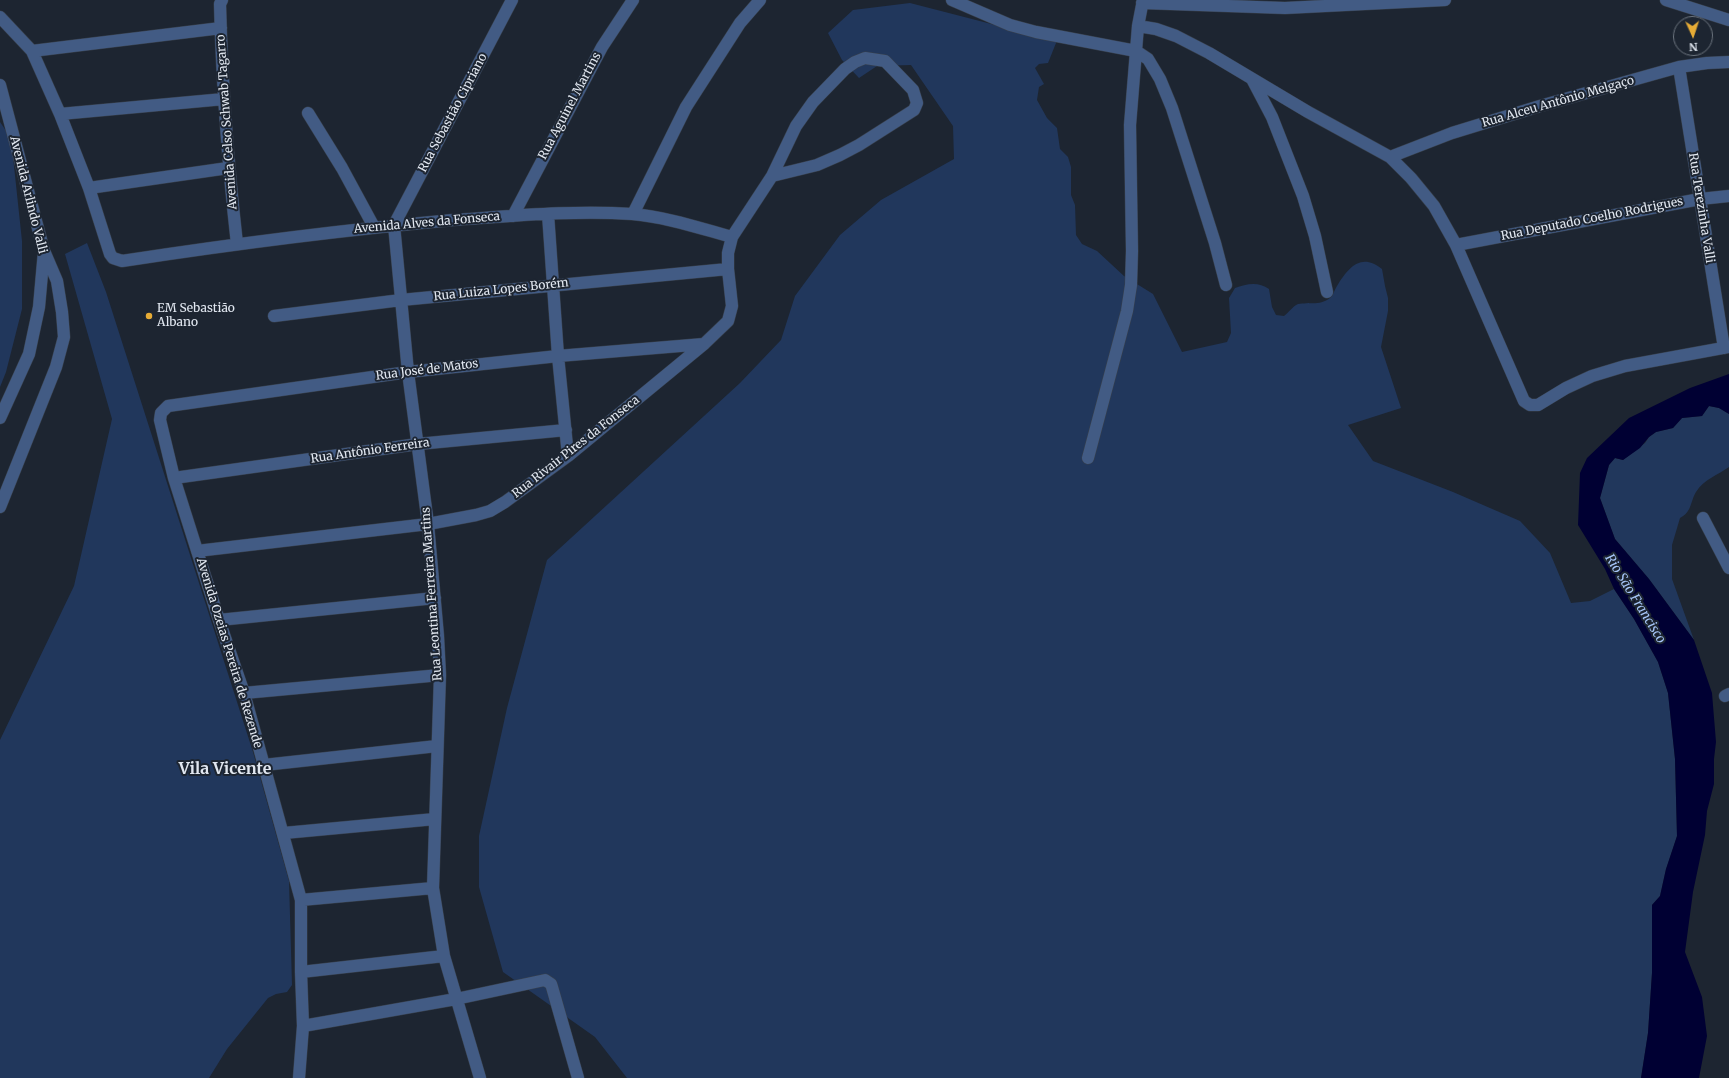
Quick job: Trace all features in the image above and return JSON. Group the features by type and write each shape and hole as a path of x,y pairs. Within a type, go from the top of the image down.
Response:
{"street":[{"name":"Avenida Celso Schwab Tagarro","path":"222,0 220,4 228,168 237,244"},
{"name":"Rua Sebastião Cipriano","path":"394,225 512,0"},
{"name":"Rua Aguinel Martins","path":"512,216 602,46 633,0"},
{"path":"633,214 686,107 740,23 760,0"},
{"path":"952,0 1010,25 1036,32 1136,51 1148,59 1160,79 1172,108 1215,243 1226,285"},
{"path":"1088,458 1127,311 1131,285 1132,251 1130,125 1138,26 1143,2 1285,8 1445,0"},
{"path":"1666,0 1729,20"},
{"path":"0,17 32,51 60,114 89,188 228,168"},
{"path":"1138,26 1156,29 1176,36 1209,53 1390,157 1412,178 1434,206 1456,245 1524,401 1530,405 1538,405 1566,388 1592,376 1625,366 1726,348"},
{"path":"32,51 221,28"},
{"path":"732,237 772,176 796,126 813,102 845,69 855,62 865,58 884,61 914,90 917,103 914,110 859,145 817,165 772,176"},
{"name":"Rua Alceu Antônio Melgaço","path":"1390,157 1452,133 1540,106 1679,67 1729,62"},
{"name":"Rua Terezinha Valli","path":"1679,67 1726,348"},
{"path":"1252,79 1272,117 1303,196 1315,236 1327,292"},
{"name":"Avenida Arlindo Valli","path":"0,85 44,251 39,307 29,354 0,418"},
{"path":"60,114 224,99"},
{"path":"308,112 342,168 374,227"},
{"name":"Avenida Alves da Fonseca","path":"89,188 110,254 113,258 122,261 237,244 374,227 548,214 633,214 683,224 732,237"},
{"name":"Rua Deputado Coelho Rodrigues","path":"1456,245 1700,199 1729,196"},
{"path":"548,214 558,356 568,456"},
{"name":"Rua Leontina Ferreira Martins","path":"394,225 408,372 428,524 440,675 433,888 444,956 480,1078"},
{"name":"Rua Rivair Pires da Fonseca","path":"197,551 428,524 490,511 505,502 568,456 704,344 728,321 732,306 728,269 728,253 732,237"},
{"path":"0,507 56,367 64,337 57,282 44,251"},
{"name":"Rua Luiza Lopes Borém","path":"274,316 401,300 553,284 728,269"},
{"name":"Rua José de Matos","path":"160,420 161,414 168,406 408,372 558,356 704,344"},
{"name":"Avenida Ozeias Pereira de Rezende","path":"160,420 174,478 219,620 244,692 284,833 301,900 303,1026 299,1078"},
{"name":"Rua Antônio Ferreira","path":"174,478 418,444 566,430"},
{"path":"1703,518 1729,568"},
{"path":"219,620 435,598"},
{"path":"244,692 440,675"},
{"path":"264,765 437,746"},
{"path":"284,833 435,820"},
{"path":"301,900 433,888"},
{"path":"301,972 444,956"},
{"path":"303,1026 456,999 546,980 552,987 578,1078"}],"shaded area":[{"path":"910,3 1003,27 1058,38 1048,63 1039,64 1035,68 1044,84 1039,87 1037,100 1047,118 1057,128 1060,149 1068,157 1071,167 1071,195 1075,205 1076,235 1082,244 1097,251 1124,276 1153,294 1182,352 1227,342 1231,333 1229,298 1235,288 1252,284 1265,286 1269,289 1272,307 1276,315 1284,316 1298,304 1320,303 1327,300 1332,296 1346,273 1356,264 1368,262 1382,269 1388,298 1388,311 1381,347 1401,408 1348,425 1373,461 1453,492 1520,521 1550,553 1571,603 1590,601 1614,589 1634,619 1658,662 1668,693 1675,759 1677,836 1666,869 1660,896 1652,905 1652,973 1648,1033 1641,1078 627,1078 595,1037 503,972 479,887 479,836 507,708 547,560 740,383 781,340 795,296 840,235 881,200 954,159 953,126 911,65 877,66 859,78 842,60 828,33 853,10"},
{"path":"0,122 11,138 22,241 22,309 6,372 0,387"},
{"path":"87,243 106,292 253,752 289,881 292,985 287,992 276,994 268,998 227,1049 209,1078 0,1078 0,740 74,586 112,419 65,254"},
{"path":"1709,406 1719,408 1729,414 1729,467 1707,480 1696,492 1689,510 1680,518 1672,545 1672,579 1694,640 1649,579 1615,539 1600,498 1609,465 1615,458 1623,460 1645,443 1649,437 1656,432 1673,428 1682,418 1702,416"}],"water":[{"name":"Rio São Francisco","path":"1729,374 1729,414 1719,408 1709,406 1702,416 1682,418 1673,428 1656,432 1649,437 1640,448 1623,460 1615,458 1609,465 1600,498 1615,539 1649,579 1694,640 1712,693 1716,742 1714,784 1707,811 1705,835 1693,892 1685,952 1702,997 1707,1036 1699,1078 1641,1078 1648,1033 1652,973 1652,905 1660,896 1666,869 1677,836 1675,759 1668,693 1658,662 1578,525 1580,473 1587,458 1629,418 1690,388"}],"place":[{"name":"EM Sebastião Albano","path":"149,316"}],"district":[{"name":"Vila Vicente","path":"225,769"}]}
